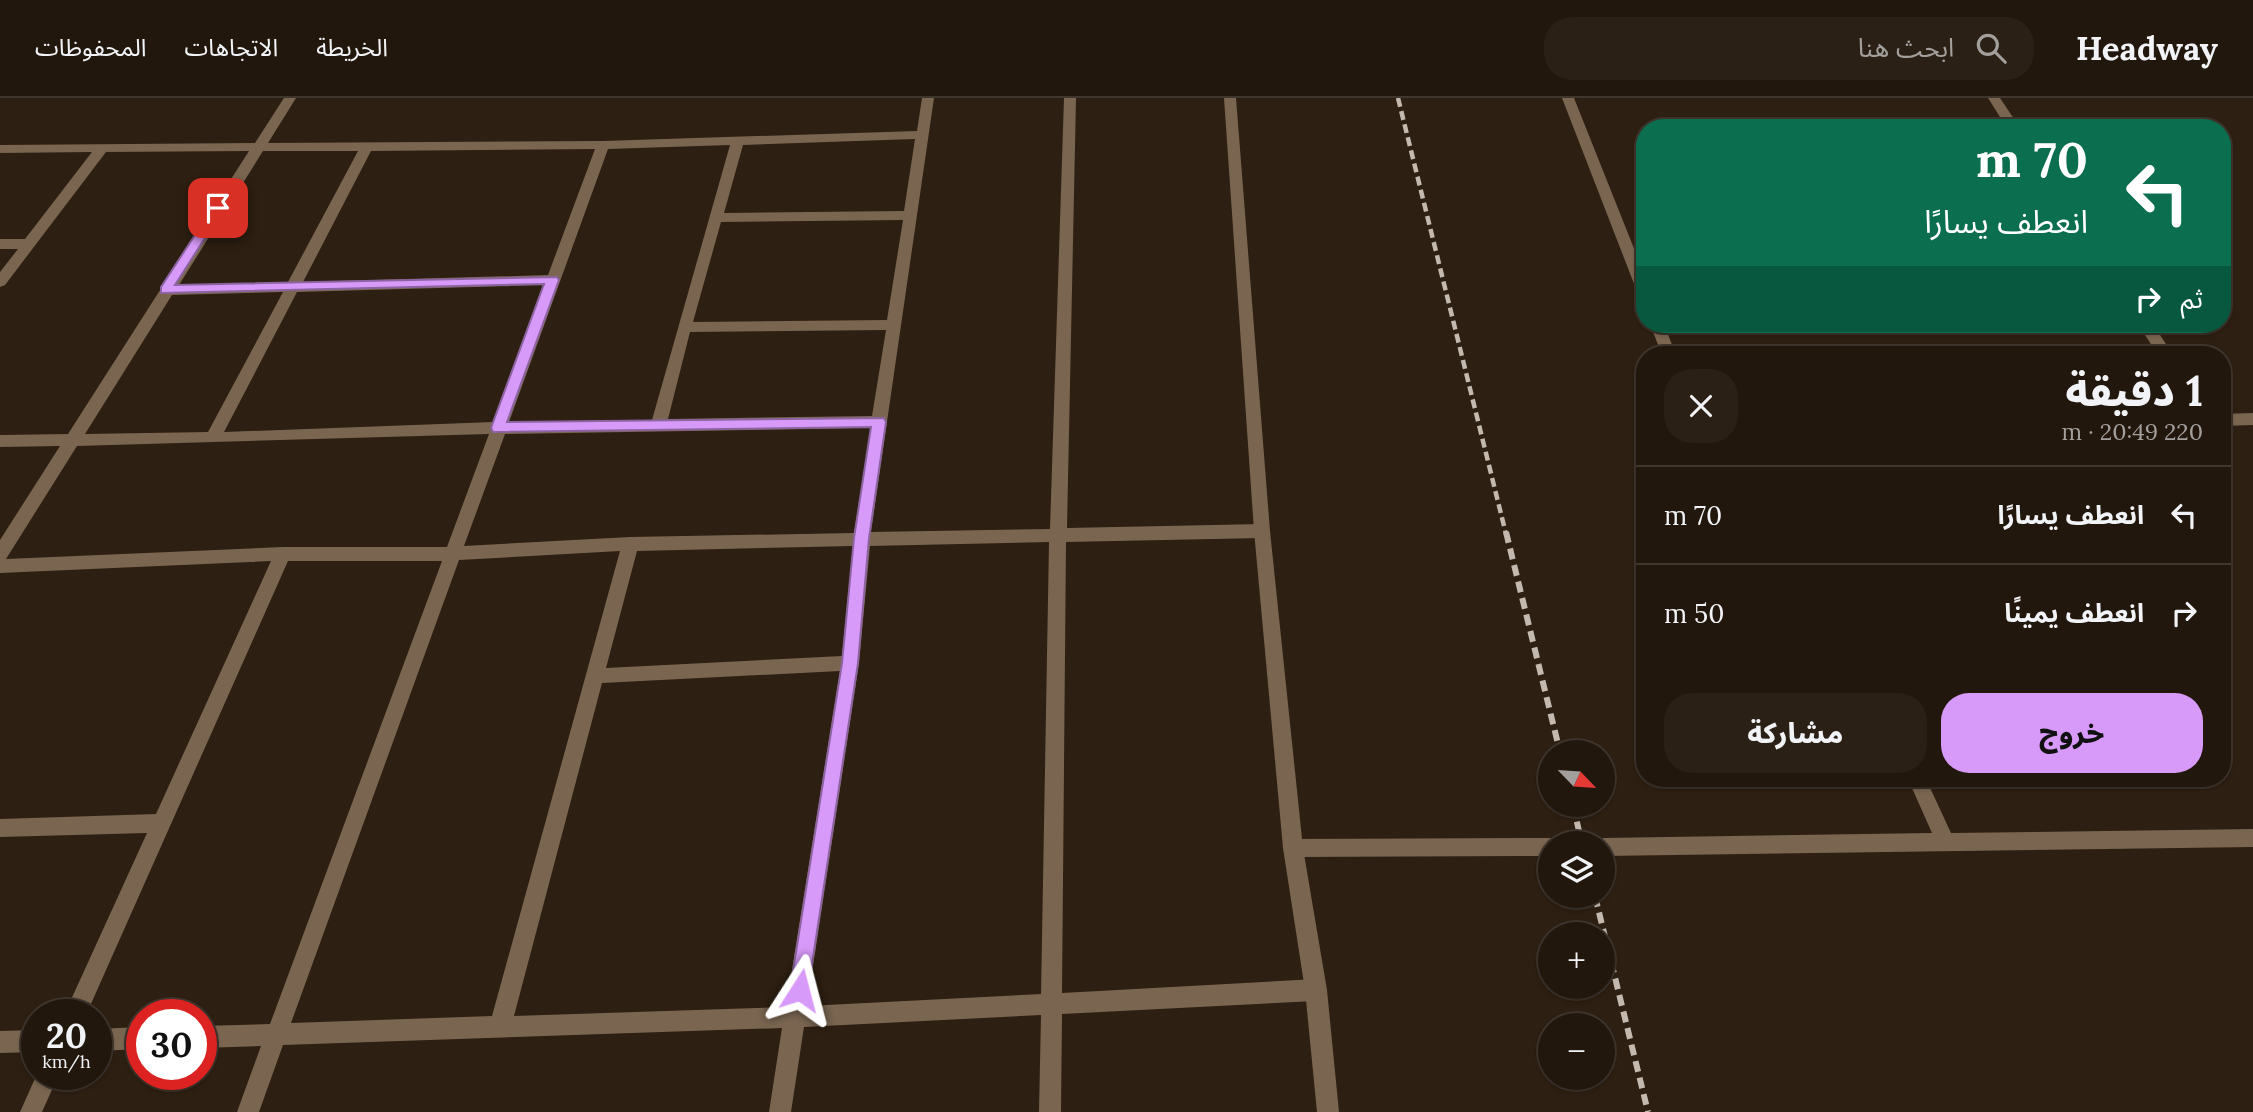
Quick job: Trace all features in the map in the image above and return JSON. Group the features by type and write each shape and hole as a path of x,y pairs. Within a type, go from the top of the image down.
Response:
{"street":[{"path":"0,554 290,98"},
{"path":"780,1112 850,663 862,538 928,98"},
{"path":"1050,1112 1058,535 1070,98"},
{"path":"1230,98 1262,531 1293,848 1316,990 1328,1112"},
{"path":"1568,98 1636,271"},
{"path":"1994,98 2008,119"},
{"path":"0,149 603,145 922,135"},
{"path":"659,425 738,140"},
{"path":"248,1112 603,145"},
{"path":"213,438 367,146"},
{"path":"0,282 102,149"},
{"path":"717,218 910,215"},
{"path":"0,244 29,244"},
{"path":"166,290 552,280"},
{"path":"684,327 895,325"},
{"path":"2231,420 2253,419"},
{"path":"0,441 213,438 498,428 879,422"},
{"path":"0,566 283,555 452,554 630,544 1262,531"},
{"path":"500,1027 630,544"},
{"path":"82,999 283,555"},
{"path":"595,676 850,663"},
{"path":"1921,787 1946,843"},
{"path":"0,828 161,823"},
{"path":"1615,847 2253,838"},
{"path":"1293,848 1538,847"},
{"path":"217,1037 796,1017 1316,990"},
{"path":"0,1042 21,1041"},
{"path":"31,1112 41,1090"}],"railway":[{"path":"1398,98 1506,534"},
{"path":"1506,532 1557,740"},
{"path":"1576,817 1579,831"},
{"path":"1598,908 1648,1112"}],"route":[{"path":"218,208 166,290 552,280 498,428 879,422 862,538 850,663 800,990"}]}
